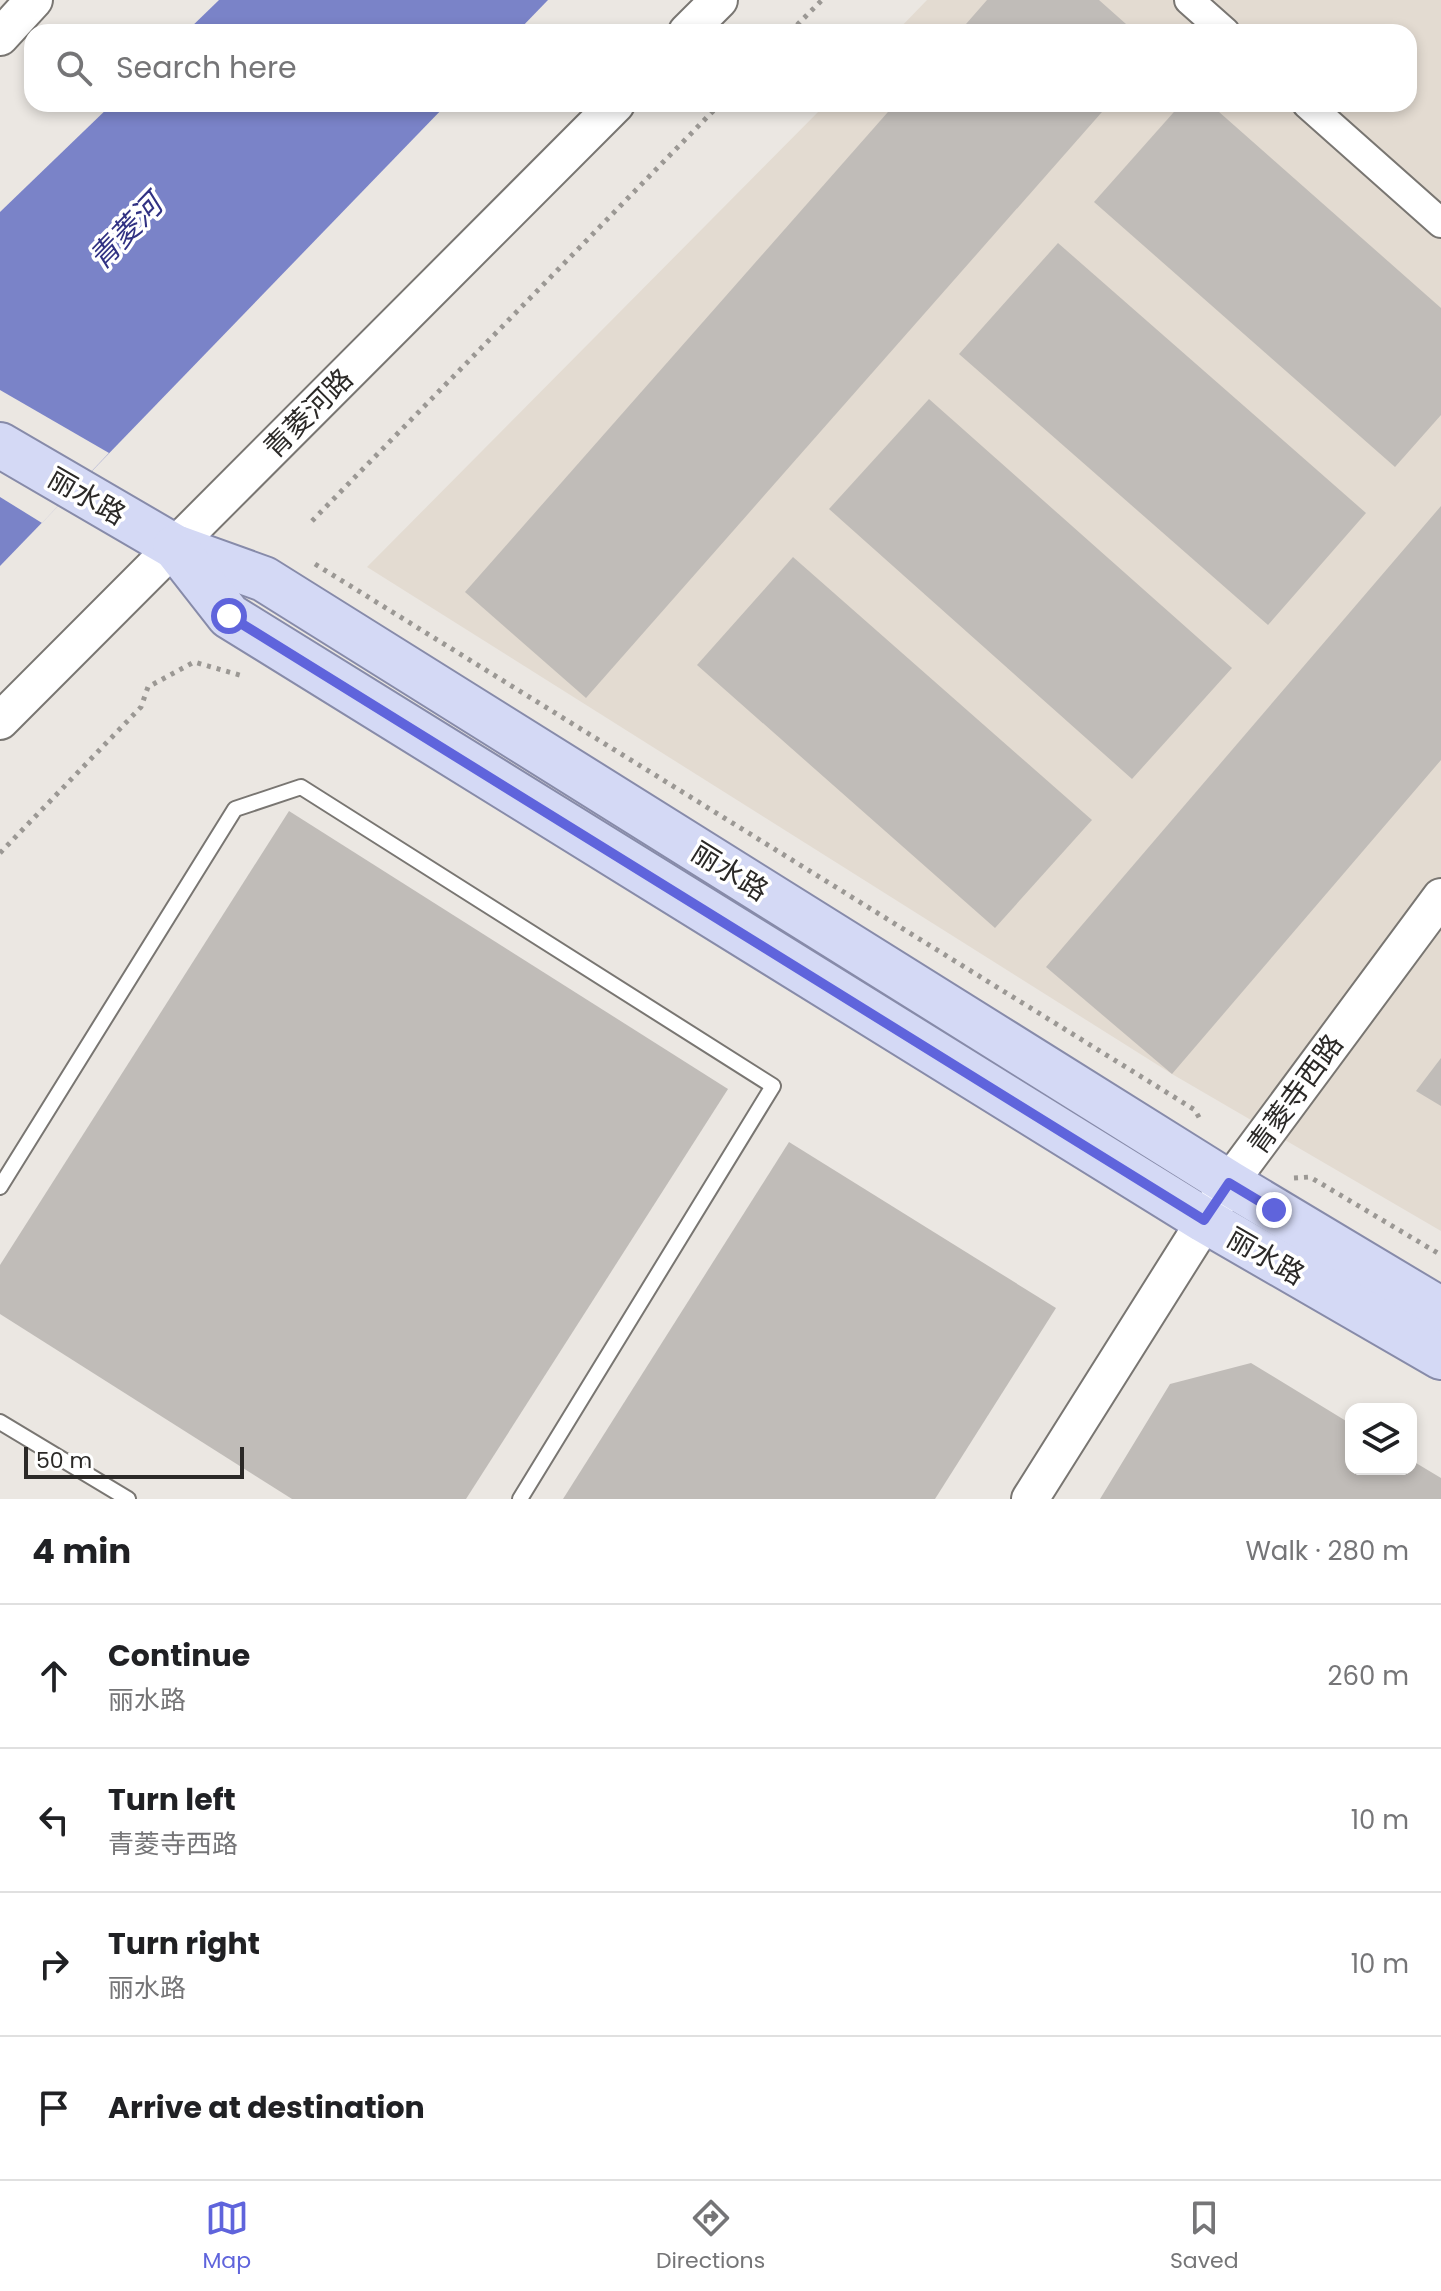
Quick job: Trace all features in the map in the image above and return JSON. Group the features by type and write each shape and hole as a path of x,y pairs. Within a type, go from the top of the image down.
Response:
{"main road":[{"name":"丽水路","path":"0,445 175,547 264,579 1229,1183 1441,1310"},
{"name":"丽水路","path":"175,547 229,616 1204,1220 1441,1357"}],"street":[{"path":"0,37 34,0"},
{"path":"695,24 719,0"},
{"path":"1189,0 1216,24"},
{"name":"青菱河路","path":"0,721 608,112"},
{"path":"1316,112 1441,223"},
{"name":"青菱寺西路","path":"1030,1499 1229,1183 1441,897"}],"lane":[{"path":"0,1187 235,809 301,787 773,1086 520,1499"},
{"path":"0,1422 128,1499"}],"path":[{"path":"798,24 822,0"},
{"path":"312,521 712,112"},
{"path":"315,564 1195,1110 1203,1125"},
{"path":"0,853 141,707 148,687 194,662 243,676"},
{"path":"1294,1178 1310,1177 1441,1255"}],"shaded area":[{"path":"927,0 1441,0 1441,1231 1172,1074 367,567 818,112 1417,112 1417,24 904,24"}],"water":[{"path":"219,0 548,0 525,24 194,24"},
{"name":"青菱河","path":"104,112 439,112 0,566 0,212"}],"pier":[{"path":"0,390 109,453 42,523 0,497"}],"building":[{"path":"987,0 1099,0 1126,24 966,24"},
{"path":"888,112 1102,112 586,698 465,592"},
{"path":"1174,112 1219,112 1441,308 1441,415 1395,467 1094,202"},
{"path":"1058,243 1366,513 1268,625 959,354"},
{"path":"929,399 1232,668 1132,779 829,509"},
{"path":"1441,506 1441,760 1172,1074 1046,967"},
{"path":"793,557 1092,820 995,928 697,665"},
{"path":"289,811 728,1089 466,1499 292,1499 0,1314 0,1265"},
{"path":"1441,1058 1441,1106 1416,1091"},
{"path":"789,1142 1056,1308 935,1499 563,1499"},
{"path":"1251,1363 1345,1420 1345,1475 1417,1475 1417,1464 1441,1478 1441,1499 1100,1499 1170,1384"}],"route":[{"path":"229,616 1204,1220 1229,1183 1274,1210"}]}
